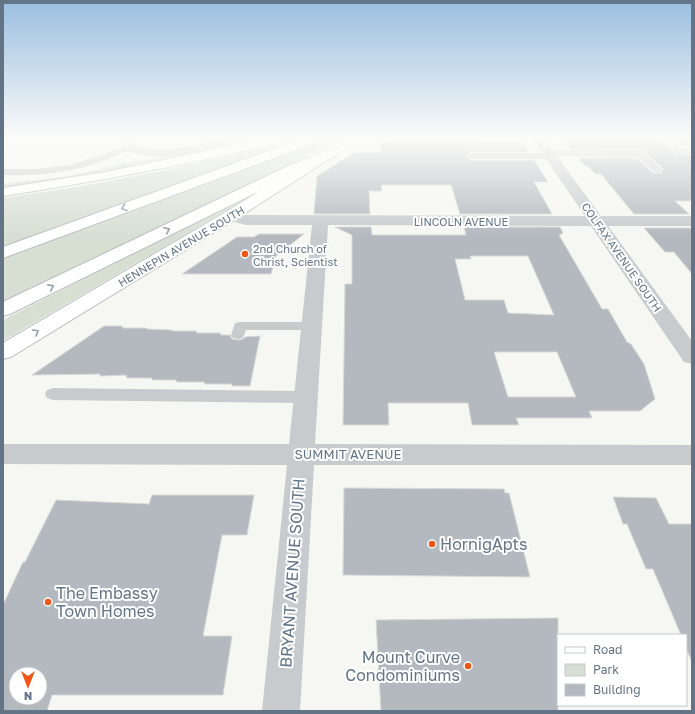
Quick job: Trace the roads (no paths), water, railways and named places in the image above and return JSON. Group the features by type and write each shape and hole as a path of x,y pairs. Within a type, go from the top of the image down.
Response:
{"main road":[{"path":"3,192 134,170"},
{"path":"3,253 228,170"},
{"path":"3,310 290,170"},
{"name":"HENNEPIN AVENUE SOUTH","path":"3,352 304,170"}],"street":[{"name":"COLFAX AVENUE SOUTH","path":"561,170 692,357"},
{"name":"LINCOLN AVENUE","path":"230,216 246,220 597,222 692,221"},
{"name":"BRYANT AVENUE SOUTH","path":"281,711 320,220"},
{"name":"SUMMIT AVENUE","path":"3,454 692,455"}],"lane":[{"path":"3,172 22,173 49,170"},
{"path":"238,335 240,326 311,326"},
{"path":"53,394 226,390 305,397"}],"place":[{"name":"2nd Church of Christ, Scientist","path":"245,254"},
{"name":"HornigApts","path":"432,544"},
{"name":"The Embassy Town Homes","path":"48,602"},
{"name":"Mount Curve Condominiums","path":"468,666"}]}
